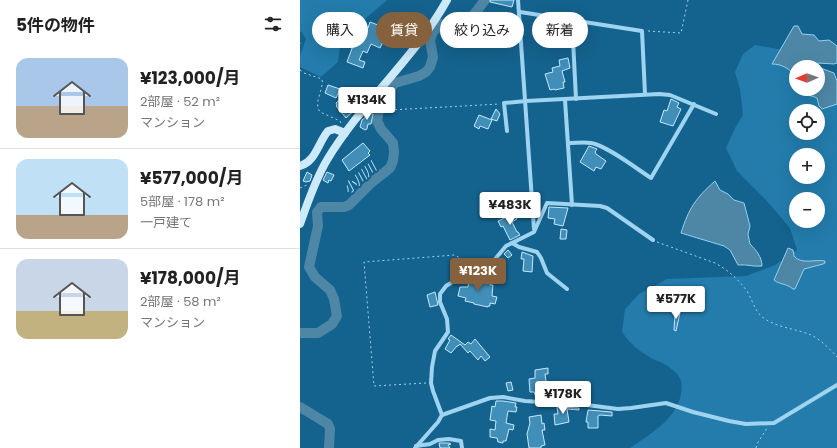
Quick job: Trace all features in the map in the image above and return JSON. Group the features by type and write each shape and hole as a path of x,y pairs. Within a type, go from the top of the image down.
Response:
{"main road":[{"path":"300,224 314,185 327,160 345,133 441,12 447,0"},
{"path":"300,166 307,164 314,155 322,137 328,131 335,129 345,133"}],"street":[{"path":"518,0 520,12"},
{"path":"588,23 642,31 645,94"},
{"path":"522,48 534,232"},
{"path":"573,48 576,99"},
{"path":"507,131 504,103 526,101 659,94 670,95 716,114"},
{"path":"565,100 572,205"},
{"path":"569,143 595,144 620,157 651,178 694,104"},
{"path":"442,415 431,383 432,367 436,351 448,332 447,318 440,302 440,294 446,286 467,273 480,270 491,264 506,246 534,232 547,202 600,206 607,208 653,240"},
{"path":"512,243 518,247 537,252 547,273 567,289"},
{"path":"415,447 438,422 442,415 490,398 587,405 618,409 666,403 693,412 729,421 746,424 770,424 837,385"},
{"path":"415,447 449,438 461,441 462,448"}],"path":[{"path":"642,31 682,33 688,0"},
{"path":"300,70 322,79 323,83 318,109 320,112 340,121 345,133"},
{"path":"390,110 504,103"},
{"path":"653,240 723,267 734,276 747,292 758,313 765,319 790,330 811,335 819,340 837,357"},
{"path":"431,383 374,386 364,262 455,255 463,260 467,273"},
{"path":"756,448 770,424"}],"shaded area":[{"path":"300,0 387,0 368,17 368,12 312,12 312,48 340,48 338,62 321,77 300,67 300,56 306,39 300,30"},
{"path":"794,26 798,26 802,34 814,35 819,41 829,40 837,46 837,63 834,64 825,63 825,60 789,60 789,70 779,65 772,64"},
{"path":"755,45 784,50 791,60 789,60 789,96 825,96 825,86 837,81 837,448 630,448 654,432 668,419 678,403 682,386 679,376 674,371 642,352 625,337 622,332 625,309 639,294 667,279 746,276 775,265 797,250 790,228 825,228 825,192 789,192 789,227 766,200 737,171 726,148 743,115 740,89 735,72 743,54"},
{"path":"825,70 834,73 837,81 837,104 825,108 825,104 818,104 817,98 813,96 825,96"},
{"path":"715,181 720,190 728,194 734,200 744,203 750,226 748,234 750,244 760,257 762,266 738,265 730,250 724,246 681,233 690,210 702,193"},
{"path":"788,248 793,250 794,256 797,259 804,261 825,261 823,264 804,269 795,289 774,280"}],"building":[{"path":"490,0 514,0 512,7 490,2"},
{"path":"370,22 376,24 376,46 371,44 367,53 363,51 359,60 365,62 363,68 347,62 352,48 368,48 368,28"},
{"path":"568,58 570,68 562,71 565,82 563,82 564,88 550,90 545,74 553,72 552,68 560,66 559,60"},
{"path":"328,85 340,89 336,98 325,93"},
{"path":"347,93 359,106 346,118 336,106 336,103"},
{"path":"671,99 679,103 677,107 681,109 673,126 660,122 664,110 667,111"},
{"path":"496,109 500,114 497,121 491,119"},
{"path":"368,113 373,114 371,124 368,124 367,129 365,130 360,127 362,120"},
{"path":"479,115 492,120 488,129 480,126 479,129 474,126"},
{"path":"363,143 370,151 368,153 370,155 349,171 342,160"},
{"path":"589,146 597,149 595,152 596,154 606,161 601,169 596,167 594,171 580,162"},
{"path":"307,172 312,175 310,181 306,182 303,181"},
{"path":"327,172 334,175 328,183 323,180"},
{"path":"549,207 568,208 563,226 554,224 555,219 548,218"},
{"path":"513,212 517,219 512,222 520,235 510,240 503,226 501,227 498,221 509,216 508,215"},
{"path":"561,229 567,230 566,239 560,239"},
{"path":"508,250 512,255 508,258 504,254"},
{"path":"522,252 533,256 532,272 523,271 524,259 521,259"},
{"path":"469,278 487,279 487,281 491,282 490,285 493,285 492,296 497,297 495,304 490,303 490,306 488,307 474,304 465,301 466,298 458,296 460,287 468,287"},
{"path":"435,292 438,305 430,307 427,295"},
{"path":"675,312 680,313 676,331 674,330"},
{"path":"451,335 465,345 468,342 471,344 475,339 490,357 485,361 481,356 478,360 470,351 468,353 460,344 451,353 445,349"},
{"path":"548,368 548,374 545,374 547,388 545,388 546,395 535,395 534,392 530,392 529,379 535,378 535,370"},
{"path":"511,382 513,390 508,391 506,383"},
{"path":"580,391 590,392 589,401 564,400 565,395 579,398"},
{"path":"496,401 516,403 515,407 517,407 516,412 508,411 506,423 514,425 513,430 509,429 506,441 503,441 503,443 498,442 497,438 490,437 490,429 495,430 496,421 490,420 492,406 495,407"},
{"path":"557,407 579,408 579,410 567,409 569,422 555,425 554,414 558,414"},
{"path":"588,410 612,412 612,416 598,416 598,428 588,428 588,422 586,422"},
{"path":"541,415 542,424 544,423 545,430 542,430 545,445 541,446 541,448 529,448 527,434 530,423 529,417"},
{"path":"439,443 449,443 451,444 448,445 450,448 440,448"}],"waterway":[{"name":"小川川","path":"300,333 318,333 332,324 337,316 334,299 330,290 315,277 309,267 318,226 317,212 321,207 344,207 349,205 371,183 390,168 393,161 393,143 381,129 377,121 380,102 395,83 419,76 426,72 430,67 433,57 430,40 433,32 441,24 462,24 472,17 485,0"},
{"name":"小川川","path":"300,407 328,424 330,429 329,448"}]}
